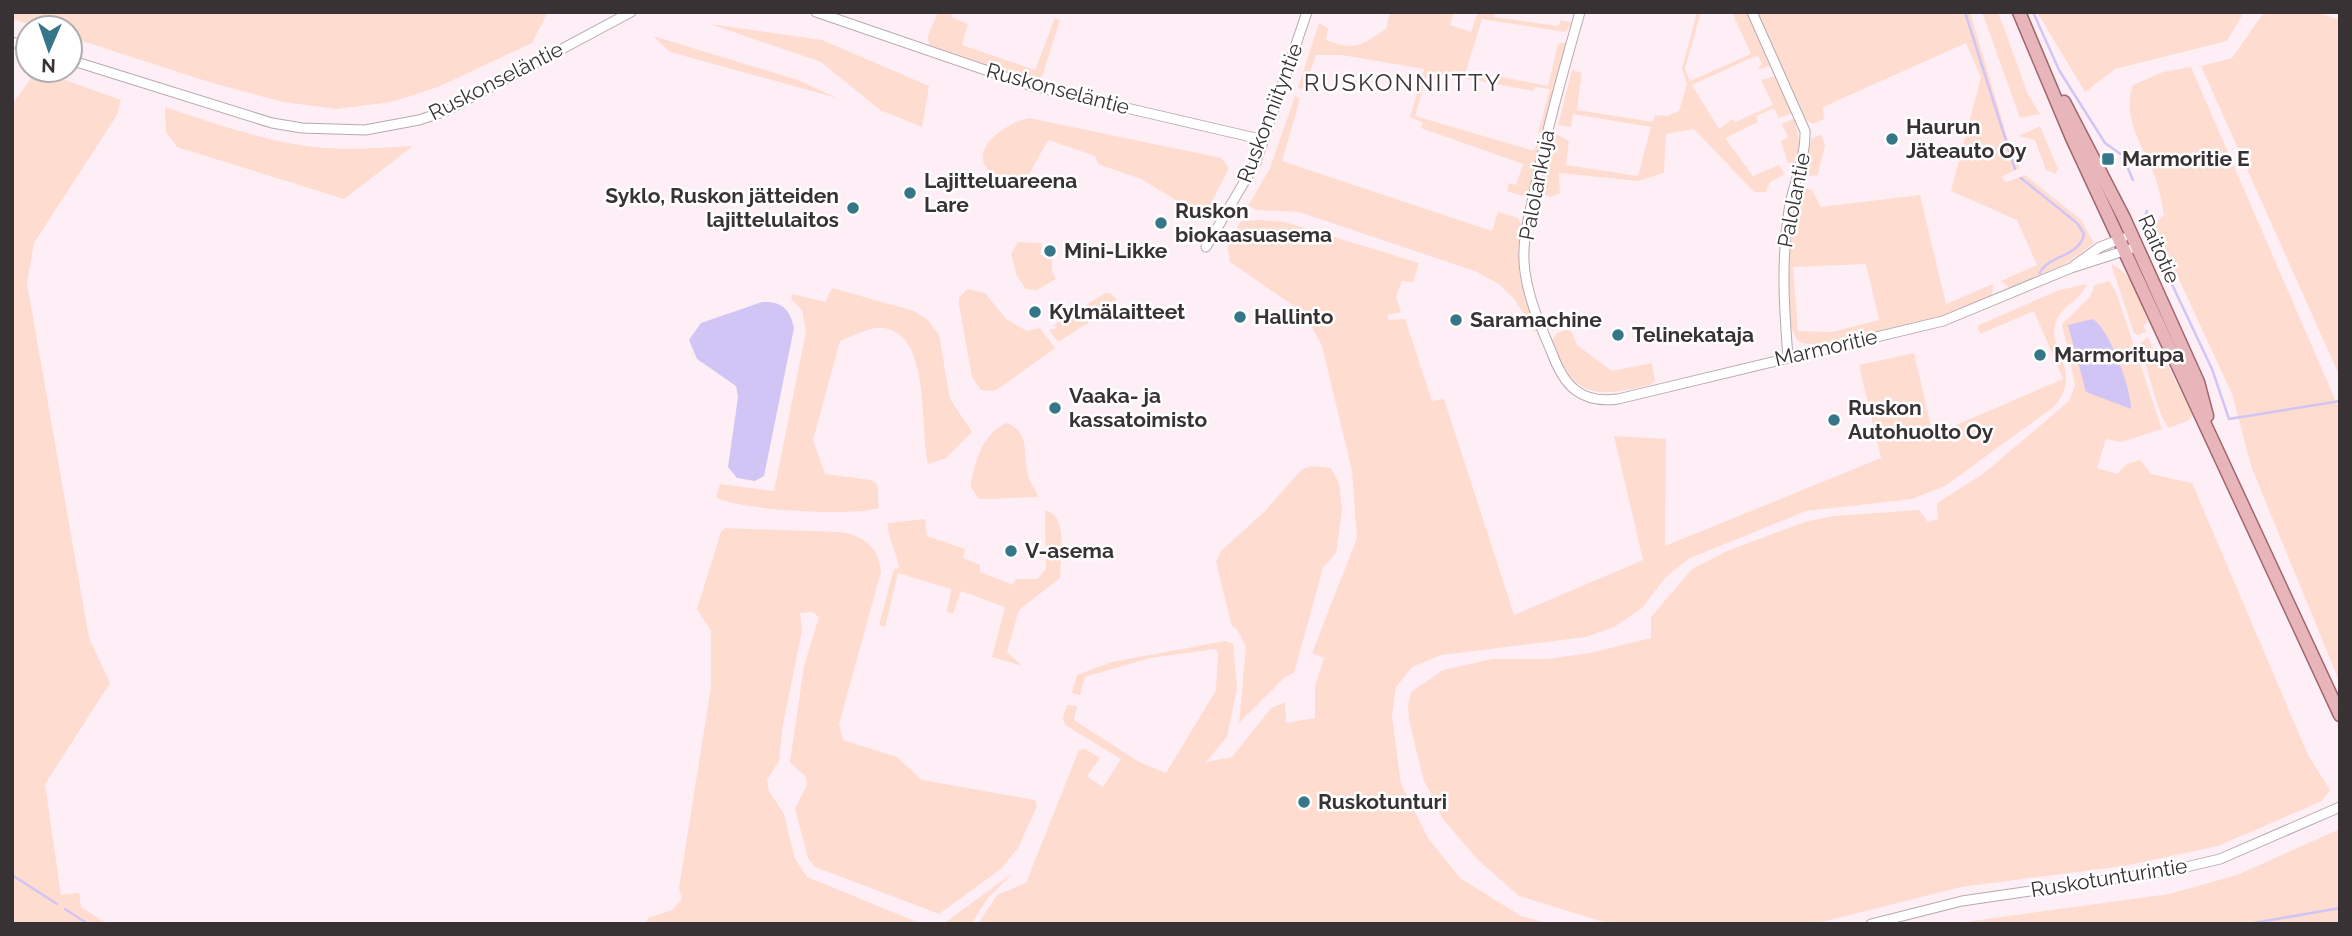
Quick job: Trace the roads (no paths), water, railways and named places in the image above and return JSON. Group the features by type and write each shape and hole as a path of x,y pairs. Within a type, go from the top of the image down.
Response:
{"main road":[{"name":"Raitotie","path":"2019,12 2046,72 2084,135 2128,243 2198,382 2217,450 2340,715"}],"street":[{"name":"Ruskonseläntie","path":"84,64 272,122 335,132 365,130 419,120 446,111 631,12"},
{"name":"Ruskonseläntie","path":"817,12 1032,86 1264,140"},
{"name":"Ruskonniityntie","path":"1206,247 1256,162 1307,12"},
{"name":"Palolankuja","path":"1575,392 1559,371 1534,307 1524,253 1524,234 1544,139 1580,12"},
{"name":"Palolantie","path":"1752,12 1805,131 1805,145 1789,208 1782,270 1788,357"},
{"name":"Marmoritie","path":"1575,392 1590,399 1618,399 1943,321 2071,268 2100,247 2128,243"},
{"name":"Ruskotunturintie","path":"1871,924 1962,901 2169,871 2220,859 2340,807"}],"waterway":[{"path":"1965,12 2015,169"},
{"path":"2033,12 2059,70 2105,143 2122,155 2133,180"},
{"path":"2021,178 2077,223 2084,234 2077,247 2044,267 2040,273"},
{"path":"2147,211 2143,223 2212,369 2229,419 2340,401"},
{"path":"12,875 57,904"},
{"path":"2248,924 2340,908"},
{"path":"65,909 88,924"}],"place":[{"name":"Haurun Jäteauto Oy","path":"1892,139"},
{"name":"Marmoritie E","path":"2108,159"},
{"name":"Lajitteluareena Lare","path":"910,193"},
{"name":"Syklo, Ruskon jätteiden lajittelulaitos","path":"853,208"},
{"name":"Ruskon biokaasuasema","path":"1161,223"},
{"name":"Mini-Likke","path":"1050,251"},
{"name":"Kylmälaitteet","path":"1035,312"},
{"name":"Hallinto","path":"1240,317"},
{"name":"Saramachine","path":"1456,320"},
{"name":"Telinekataja","path":"1618,335"},
{"name":"Marmoritupa","path":"2040,355"},
{"name":"Vaaka- ja kassatoimisto","path":"1055,408"},
{"name":"Ruskon Autohuolto Oy","path":"1834,420"},
{"name":"V-asema","path":"1011,551"},
{"name":"Ruskotunturi","path":"1304,802"}],"district":[{"name":"RUSKONNIITTY","path":"1403,83"}]}
